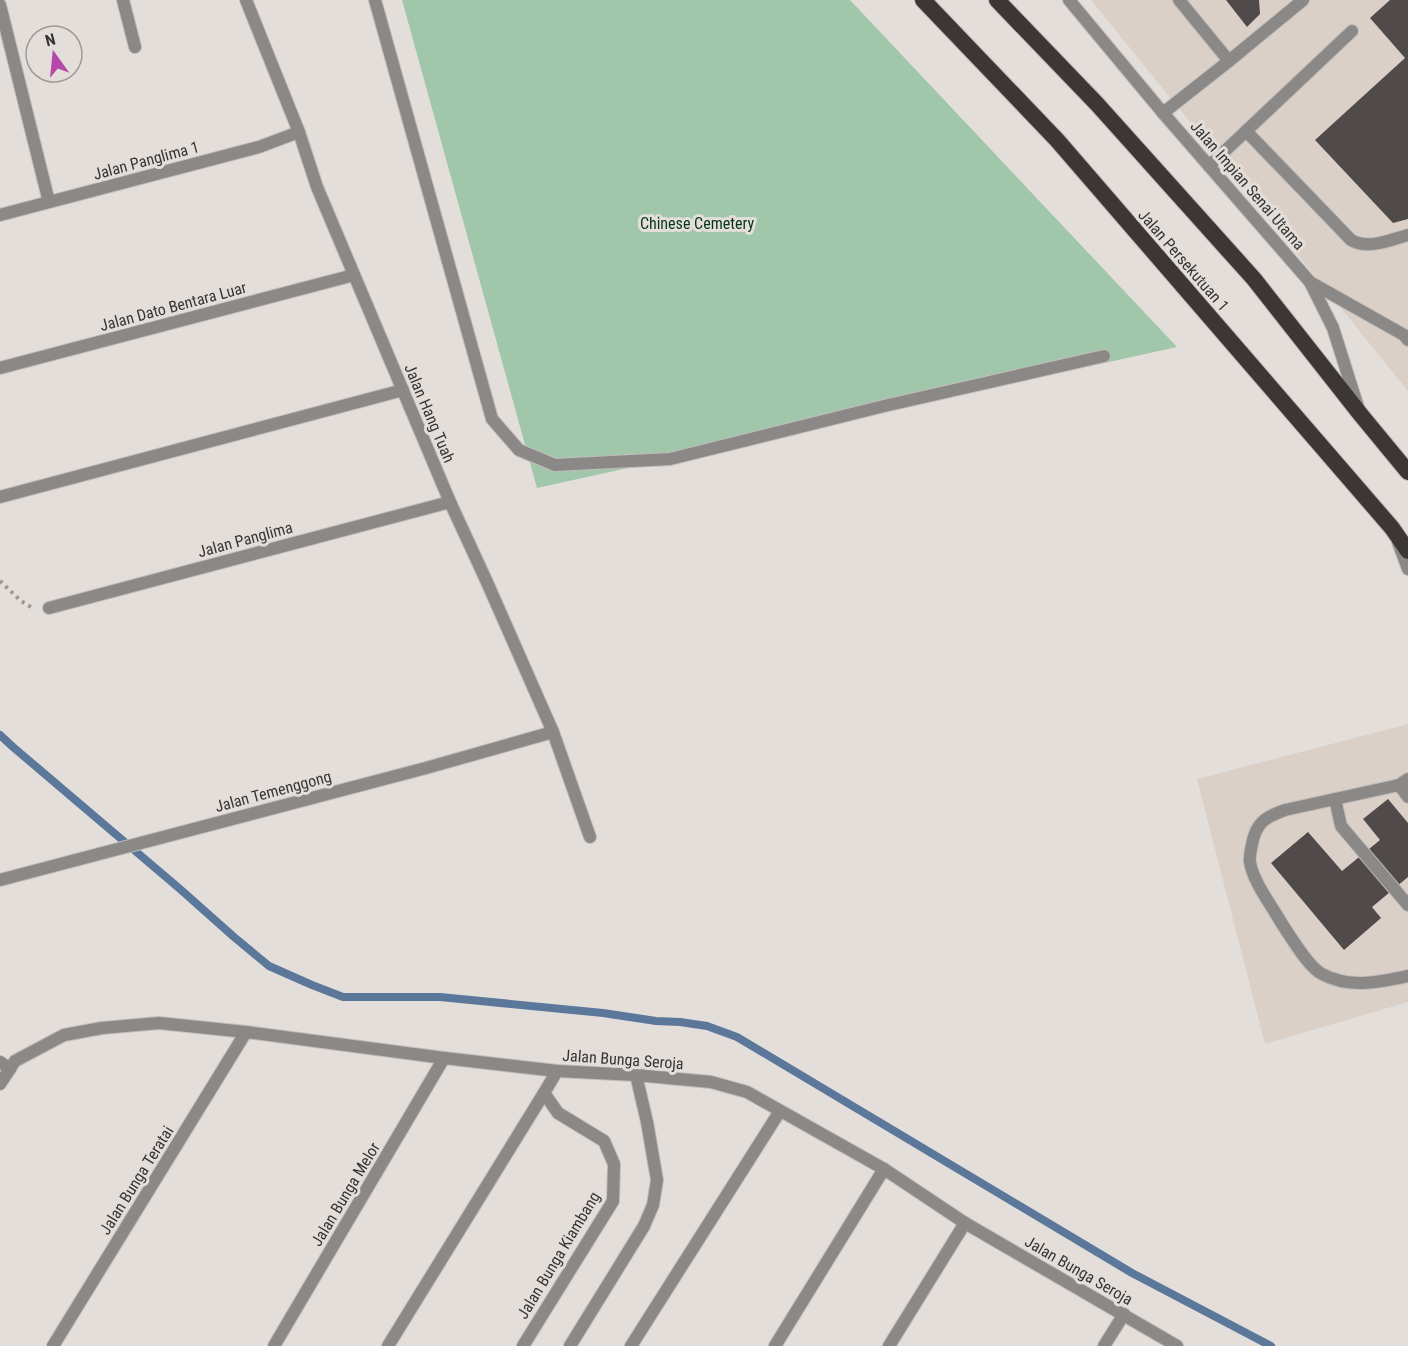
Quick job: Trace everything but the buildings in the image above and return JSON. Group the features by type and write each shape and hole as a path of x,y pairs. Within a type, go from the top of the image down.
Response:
{"highway":[{"name":"Jalan Persekutuan 1","path":"923,0 1057,140 1392,528 1408,551"},
{"path":"997,0 1097,104 1254,279 1408,472"}],"street":[{"path":"123,0 135,47"},
{"name":"Jalan Hang Tuah","path":"246,0 299,132 317,187 354,275 450,502 554,732 590,837"},
{"path":"375,0 492,420 519,450 555,465 670,459 884,406 1104,356"},
{"name":"Jalan Impian Senai Utama","path":"1069,0 1163,113 1310,282 1333,328 1361,415"},
{"path":"1179,0 1229,62"},
{"path":"1163,113 1303,0"},
{"path":"0,5 49,202"},
{"path":"1209,166 1352,31"},
{"path":"1246,131 1342,231 1358,244 1377,243 1408,235"},
{"name":"Jalan Panglima 1","path":"0,215 259,147 299,132"},
{"name":"Jalan Dato Bentara Luar","path":"0,368 354,275"},
{"path":"1310,282 1404,335 1408,340"},
{"path":"0,497 403,390"},
{"name":"Jalan Panglima","path":"50,609 450,502"},
{"path":"1392,528 1408,569"},
{"name":"Jalan Temenggong","path":"0,880 554,732"},
{"path":"1408,797 1404,782 1285,810 1267,818 1258,826 1250,860 1253,873 1289,934 1311,966 1321,974 1339,980 1366,984 1408,976"},
{"path":"1335,799 1341,826 1408,905"},
{"name":"Jalan Bunga Seroja","path":"5,1065 64,1035 102,1028 159,1023 246,1032 444,1059 557,1071 711,1082 747,1092 884,1169 965,1223 1177,1346"},
{"name":"Jalan Bunga Teratai","path":"53,1346 246,1032"},
{"name":"Jalan Bunga Melor","path":"274,1346 444,1059"},
{"path":"0,1084 5,1065"},
{"path":"388,1346 557,1071"},
{"path":"570,1346 644,1226 653,1205 657,1180 636,1075"},
{"name":"Jalan Bunga Kiambang","path":"523,1346 613,1201 614,1164 604,1141 558,1113 544,1093"},
{"path":"631,1346 780,1111"},
{"path":"775,1346 884,1169"},
{"path":"889,1346 965,1223"},
{"path":"1104,1346 1124,1314"}],"path":[{"path":"0,580 21,601 36,609 50,609"}],"shaded area":[{"path":"1091,0 1408,0 1408,391"},
{"path":"1408,724 1408,1002 1265,1044 1197,779"}],"green space":[{"name":"Chinese Cemetery","path":"402,0 850,0 1177,347 537,488"}],"waterway":[{"path":"0,735 269,966 343,997 440,997 603,1013 707,1026 737,1037 1132,1273 1271,1346"}]}
